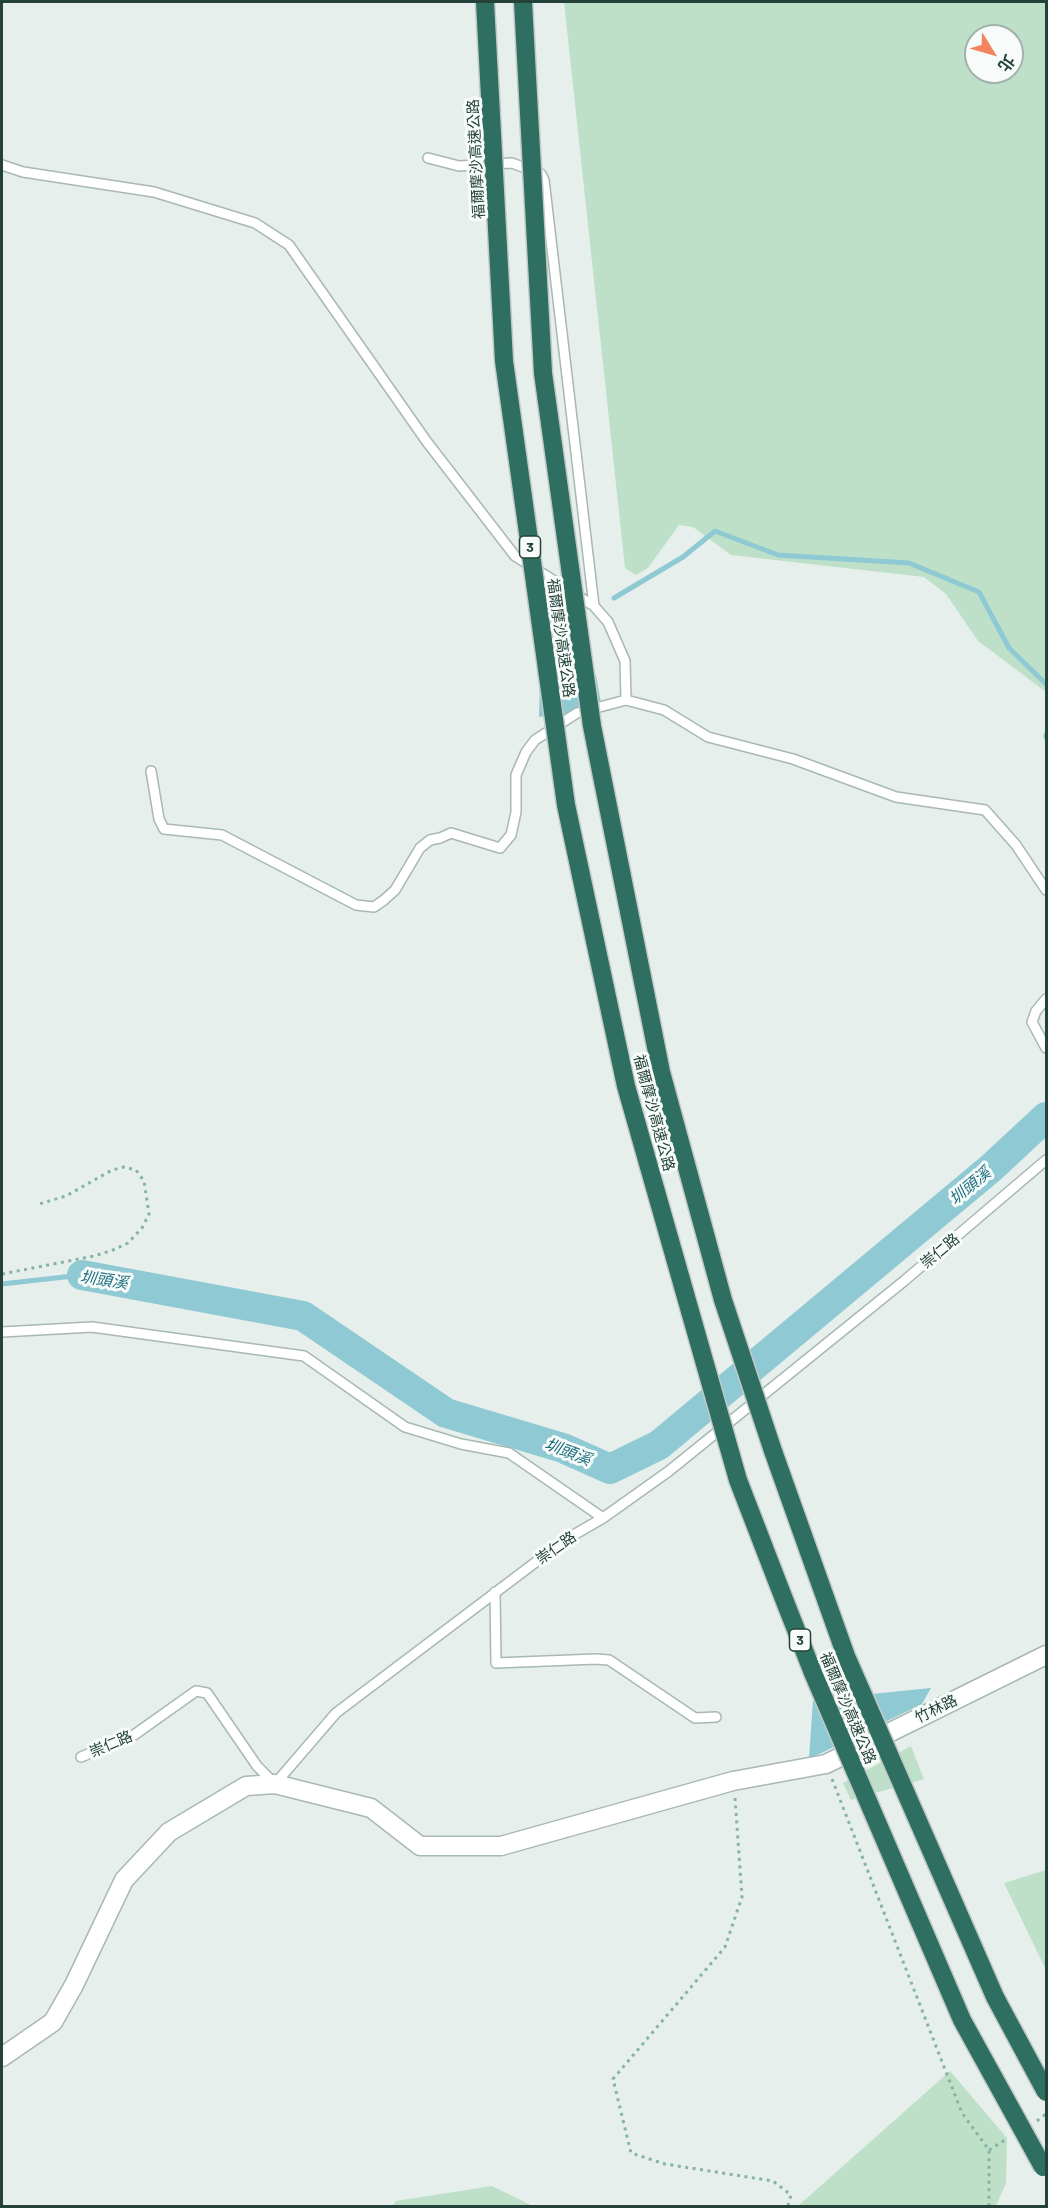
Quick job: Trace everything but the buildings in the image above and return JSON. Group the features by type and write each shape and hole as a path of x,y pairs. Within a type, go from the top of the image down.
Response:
{"highway":[{"name":"福爾摩沙高速公路","path":"485,2 504,361 566,805 626,1086 738,1480 813,1673 962,2020 1043,2167"},
{"name":"福爾摩沙高速公路","path":"523,2 543,373 592,726 661,1072 723,1300 773,1451 846,1656 995,1997 1047,2092"}],"street":[{"name":"竹林路","path":"2,2057 53,2022 74,1985 124,1880 168,1832 246,1786 275,1784 371,1808 420,1846 501,1846 733,1781 826,1764 1047,1655"}],"lane":[{"path":"428,158 459,166 512,163 541,174 544,180 594,606"},
{"path":"2,165 23,172 154,192 255,222 289,245 427,442 515,556 594,606 608,622 625,661 626,700"},
{"path":"151,771 159,819 164,829 222,835 356,905 374,907 394,890 420,848 430,840 452,833 500,848 512,835 516,812 516,775 526,752 535,740 577,713 626,700 664,710 708,737 793,759 896,797 985,810 1016,845 1047,890"},
{"path":"1047,999 1036,1011 1032,1022 1047,1048"},
{"name":"崇仁路","path":"81,1757 134,1736 196,1691 207,1693 257,1766 275,1784 336,1713 565,1540 603,1518 669,1471 904,1281 1046,1160"},
{"path":"2,1332 92,1327 304,1356 405,1427 460,1444 509,1453 603,1518"},
{"path":"495,1592 496,1663 609,1660 695,1718 716,1717"}],"path":[{"path":"2,1274 94,1256 113,1250 128,1243 142,1228 150,1214 144,1181 136,1170 124,1167 112,1170 66,1196 39,1204"},
{"path":"826,1764 962,2113 989,2150 989,2206"},
{"path":"733,1781 742,1897 725,1947 613,2079 631,2153 665,2164 773,2181 791,2195 788,2206"}],"green space":[{"path":"564,2 1046,2 1046,692 978,641 946,594 924,577 731,555 693,527 679,525 648,568 636,575 625,568"},
{"path":"911,1746 924,1779 851,1800 843,1783"},
{"path":"1046,1870 1046,1970 1004,1883"},
{"path":"950,2071 1007,2138 1006,2183 996,2206 798,2206"},
{"path":"492,2186 533,2206 392,2206 396,2201"}],"water":[{"path":"596,675 602,709 539,717 540,679"},
{"path":"931,1688 922,1704 809,1759 813,1700"}],"waterway":[{"path":"614,598 683,557 715,531 778,555 909,563 979,592 1009,648 1046,684"},
{"name":"圳頭溪","path":"82,1275 303,1316 446,1413 563,1448 610,1469 659,1445 991,1168 1046,1117"},
{"name":"圳頭溪","path":"2,1284 82,1275"}]}
